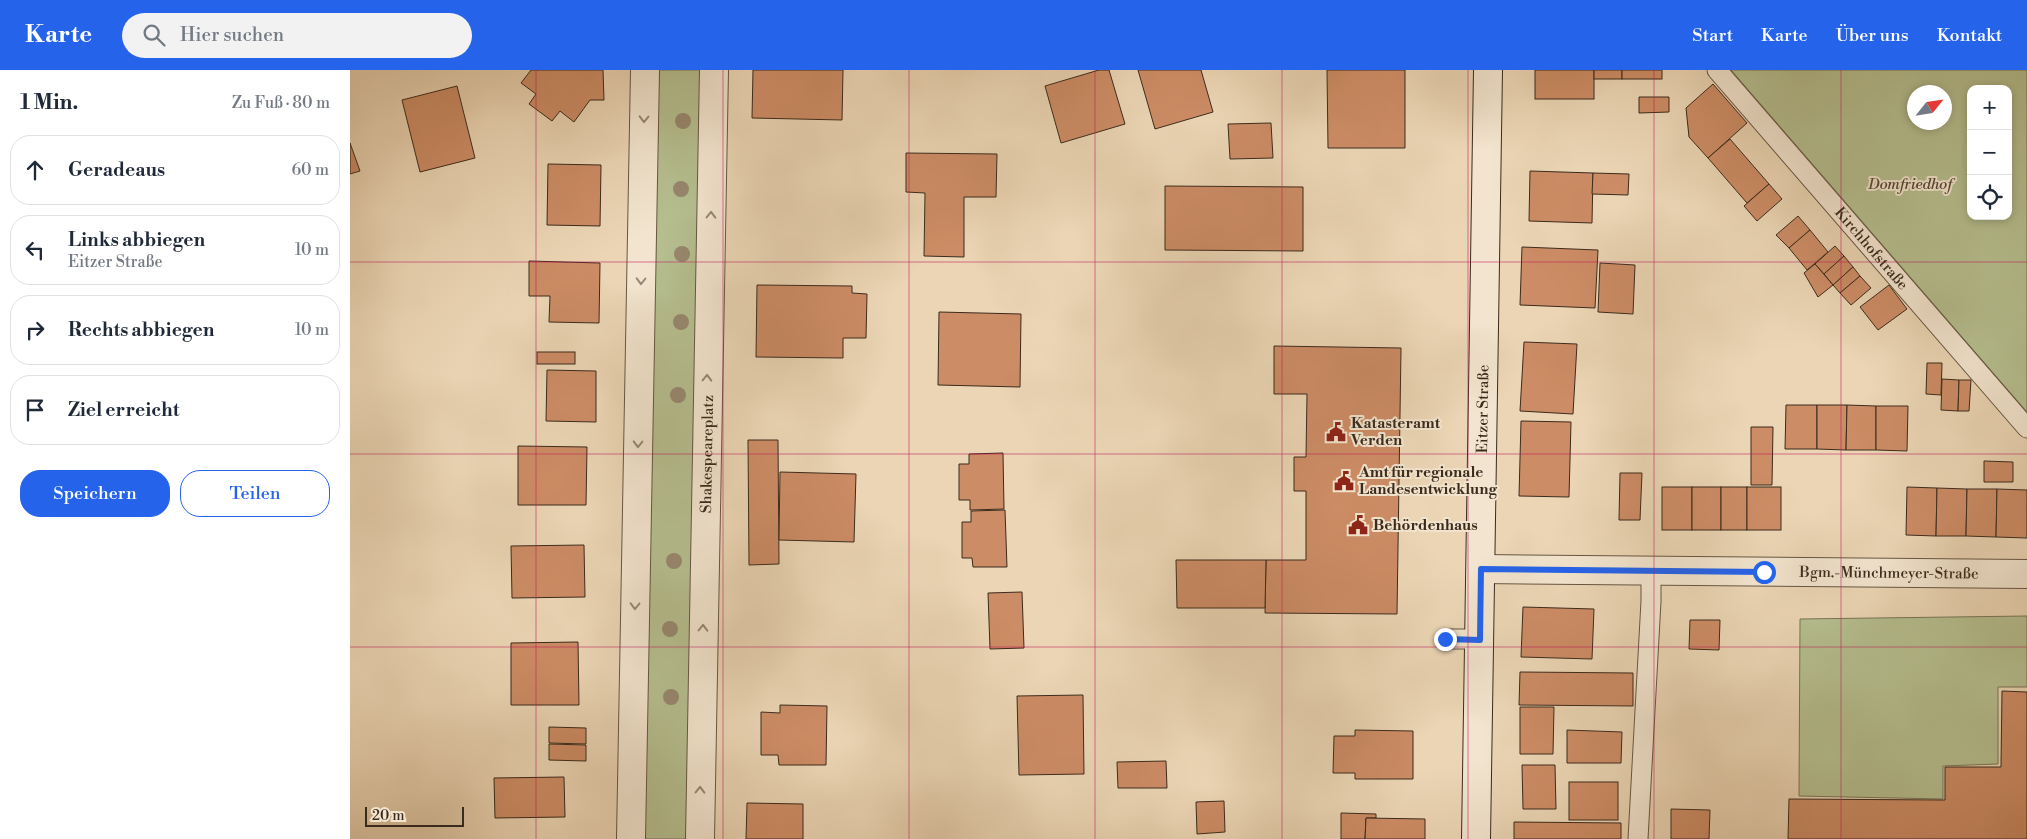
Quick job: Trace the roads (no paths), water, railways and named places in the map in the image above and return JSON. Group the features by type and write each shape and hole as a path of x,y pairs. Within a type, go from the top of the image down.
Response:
{"street":[{"path":"631,839 645,70"},
{"name":"Shakespeareplatz","path":"700,839 714,70"},
{"name":"Eitzer Straße","path":"1476,839 1488,70"},
{"name":"Bgm.-Münchmeyer-Straße","path":"1481,569 2027,574"}],"lane":[{"name":"Kirchhofstraße","path":"1717,70 2027,428"},
{"path":"1638,839 1651,571"},
{"path":"1445,639 1480,640"}],"place":[{"name":"Katasteramt Verden","path":"1336,432"},
{"name":"Amt für regionale Landesentwicklung","path":"1344,481"},
{"name":"Behördenhaus","path":"1358,525"}],"park label":[{"name":"Domfriedhof","path":"1910,184"}]}
